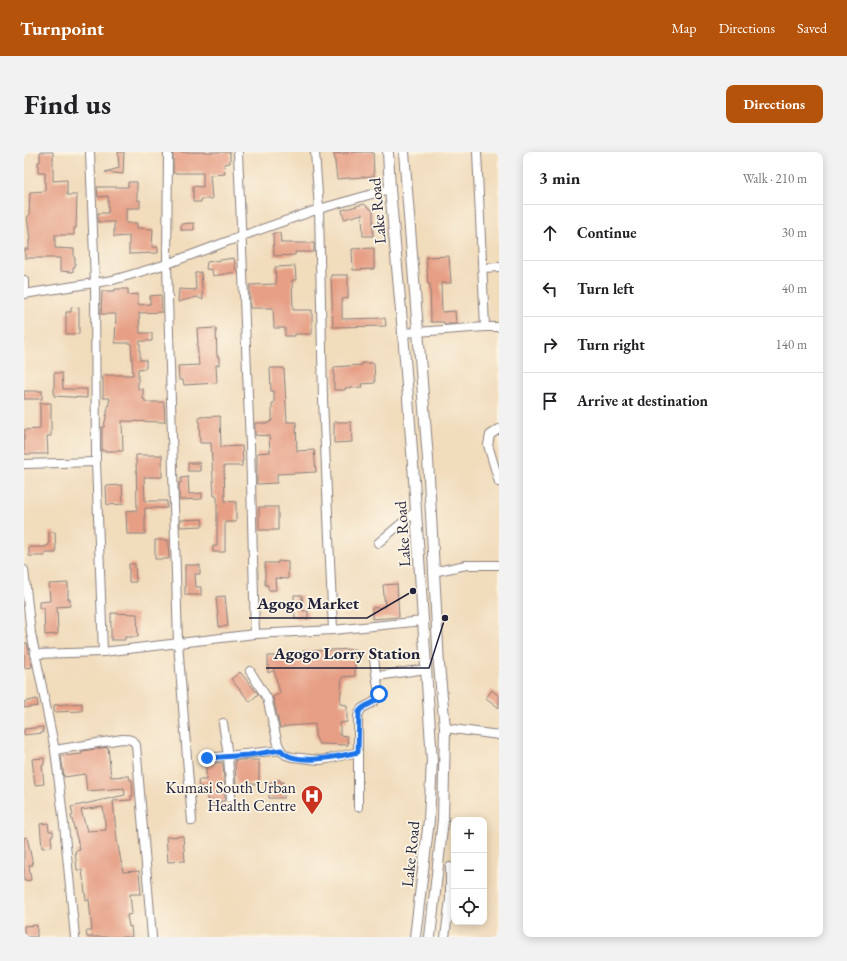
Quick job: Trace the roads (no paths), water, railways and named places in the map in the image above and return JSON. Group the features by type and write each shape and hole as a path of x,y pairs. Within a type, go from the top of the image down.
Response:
{"main road":[{"name":"Lake Road","path":"388,152 424,621 432,761 431,796 422,893 415,937"},
{"name":"Lake Road","path":"404,152 428,459 433,572 445,728 443,820 430,937"}],"street":[{"path":"90,152 95,283 96,462 103,652"},
{"path":"168,152 167,264 178,643 192,821"},
{"path":"238,152 250,444 255,634"},
{"path":"315,152 319,209 323,399 333,630"},
{"path":"477,152 485,327"},
{"path":"24,280 24,294 113,280 167,264 319,209 390,189"},
{"path":"483,268 499,267"},
{"path":"403,333 499,326"},
{"path":"499,429 490,435 488,445 499,482"},
{"path":"24,464 96,462"},
{"path":"378,543 416,511"},
{"path":"433,572 466,566 499,565"},
{"path":"24,570 27,634 35,654 55,750 75,937"},
{"path":"35,654 103,652 255,634 333,630 424,621"},
{"path":"358,807 359,712 361,709 375,702 379,694 374,659"},
{"path":"377,676 426,669"},
{"path":"250,670 267,698 278,744 286,755 319,760 358,752"},
{"path":"223,723 228,756 231,797"},
{"path":"445,728 499,735"},
{"path":"55,750 122,739 129,739 135,742 152,937"},
{"path":"207,758 249,755 281,750"},
{"path":"445,937 450,899 450,867"}],"place":[{"name":"Agogo Market","path":"413,591"},
{"name":"Agogo Lorry Station","path":"445,618"},
{"name":"Kumasi South Urban Health Centre","path":"312,816"}]}
